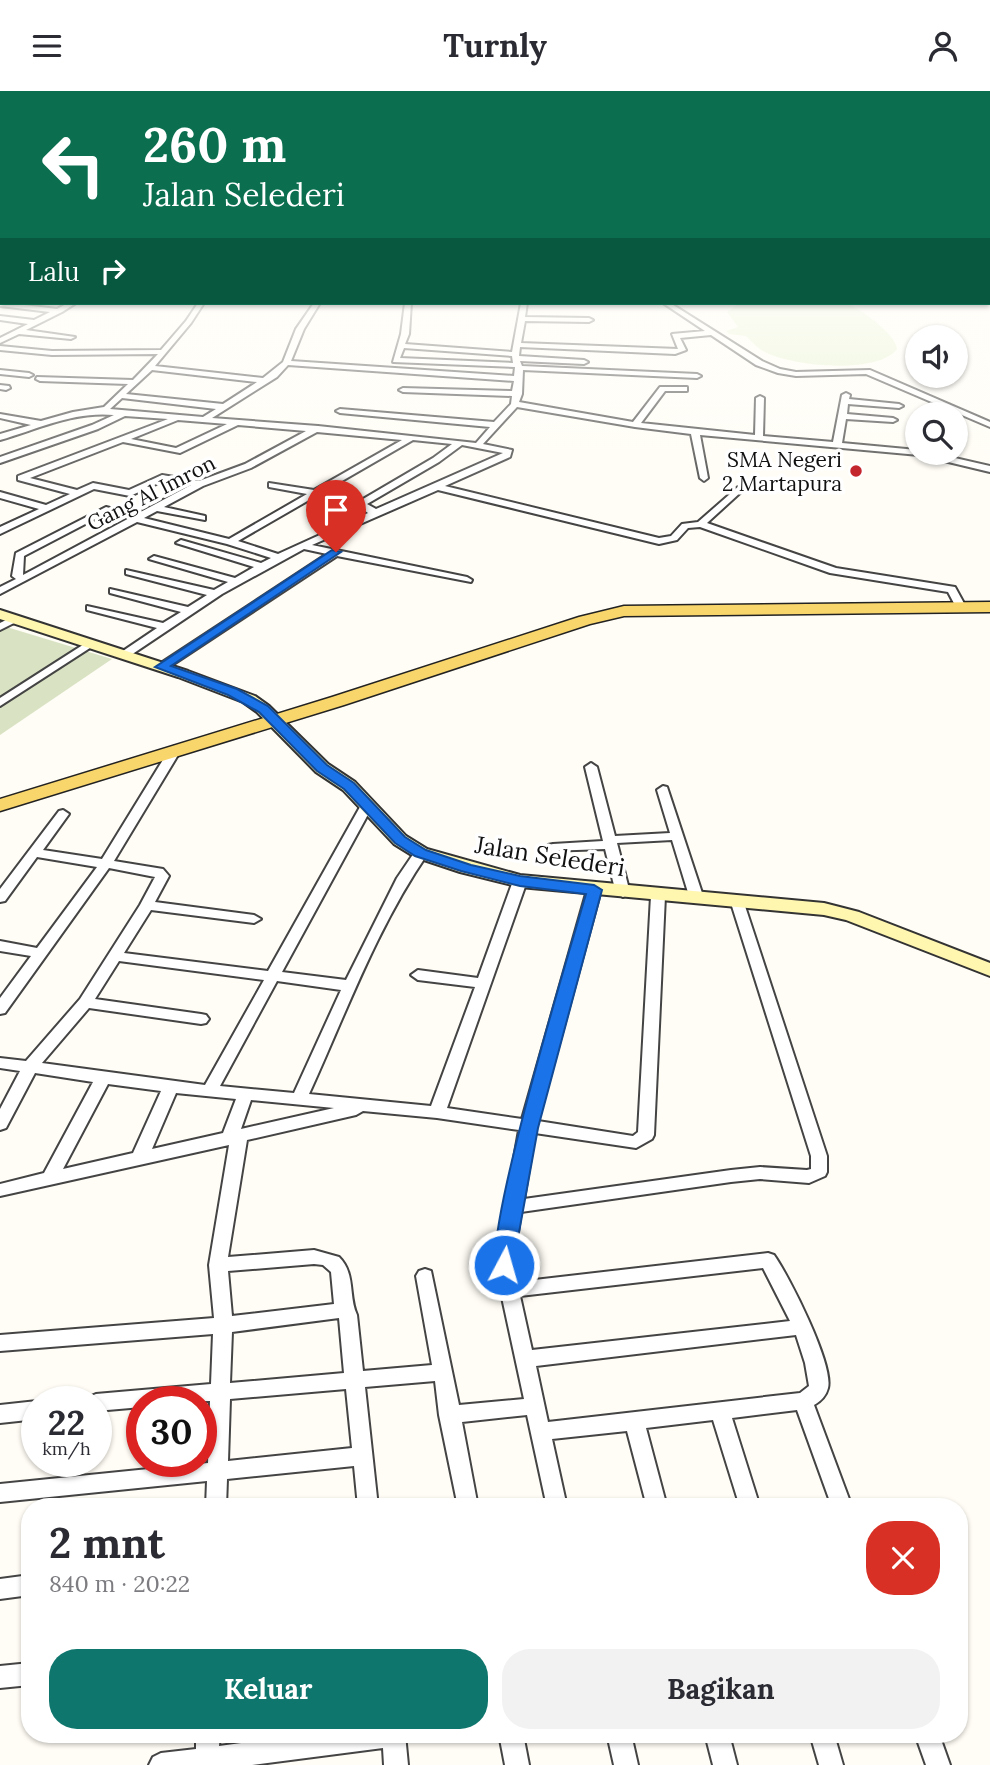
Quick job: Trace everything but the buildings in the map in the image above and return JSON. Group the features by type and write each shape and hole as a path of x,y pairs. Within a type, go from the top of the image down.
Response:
{"main road":[{"path":"0,805 584,620 624,611 990,607"}],"street":[{"path":"32,351 163,352"},
{"path":"204,420 265,381 286,363 291,351"},
{"path":"399,351 396,358 398,361 678,351"},
{"path":"444,351 697,376"},
{"path":"479,444 515,404 519,379 518,351"},
{"path":"743,351 778,371 796,374 867,372 990,425"},
{"path":"100,411 106,409 136,382 163,352"},
{"path":"517,358 662,366"},
{"path":"286,363 519,379"},
{"path":"150,368 265,381"},
{"path":"0,372 29,375"},
{"path":"40,379 136,382"},
{"path":"635,425 663,389 684,389"},
{"path":"404,390 518,394"},
{"path":"837,446 846,398 895,405 892,392"},
{"path":"121,396 224,407"},
{"path":"760,398 760,439"},
{"path":"515,404 635,425 905,452"},
{"path":"2,435 73,414 100,411 413,437 479,444 507,450 509,454 278,557 213,593 124,655"},
{"path":"340,411 495,425"},
{"path":"0,460 95,427 123,413"},
{"path":"0,416 41,424"},
{"path":"842,416 892,420"},
{"path":"77,493 20,477 179,418"},
{"path":"121,440 177,451 236,424"},
{"name":"Gang Al Imron","path":"0,591 200,484 247,466 318,428"},
{"path":"695,432 704,478"},
{"path":"230,542 413,437"},
{"path":"376,513 360,504 436,460 460,442"},
{"path":"968,464 990,469"},
{"path":"0,531 97,485 130,493 164,478 200,484"},
{"path":"272,485 316,493"},
{"path":"438,487 659,541 674,538 685,526 701,524 834,571 951,589 961,607"},
{"path":"701,524 737,489"},
{"path":"0,495 46,508"},
{"path":"157,508 202,518"},
{"path":"24,579 18,576 19,555 109,509"},
{"path":"138,519 278,557"},
{"path":"0,522 11,525"},
{"path":"63,533 95,541"},
{"path":"181,543 262,566"},
{"path":"304,546 467,580"},
{"path":"162,667 336,552"},
{"path":"154,559 236,581"},
{"path":"130,572 213,593"},
{"path":"114,591 190,611"},
{"path":"90,608 165,627"},
{"name":"Jalan Selederi","path":"5,620 162,667 249,699 322,768 349,786 400,840 421,853 466,868 520,881 623,893 824,909 852,916 990,970"},
{"path":"0,703 89,644"},
{"path":"0,1009 107,862 175,750"},
{"path":"591,767 623,893"},
{"path":"663,790 697,899"},
{"path":"210,1090 366,807"},
{"path":"0,898 63,814"},
{"path":"553,848 677,837"},
{"path":"0,1124 30,1067 85,1003 147,905 162,876 158,872 107,862 35,852"},
{"path":"300,1097 404,878 421,853"},
{"path":"437,1112 520,881"},
{"path":"554,1498 504,1265 528,1128 594,890"},
{"path":"0,1063 171,1087 245,1095 300,1097 364,1107 437,1112 528,1128 636,1142 644,1138 658,896"},
{"path":"513,1207 731,1176 760,1173 809,1177 820,1172 819,1156 738,903"},
{"path":"147,905 254,919"},
{"path":"0,946 41,953"},
{"path":"115,956 351,986"},
{"path":"418,975 483,983"},
{"path":"85,1003 201,1019"},
{"path":"51,1177 103,1078"},
{"path":"140,1157 171,1087"},
{"path":"216,1498 223,1325 218,1265 234,1138 245,1095"},
{"path":"0,1190 364,1107"},
{"path":"218,1265 329,1257 338,1265 343,1280 343,1310 348,1315 367,1498"},
{"path":"510,1290 768,1260 776,1271 801,1327 819,1377 819,1387 815,1394 803,1401 635,1423 541,1432"},
{"path":"425,1276 466,1498"},
{"path":"0,1343 223,1325 343,1310"},
{"path":"525,1359 801,1327"},
{"path":"112,1401 221,1390 354,1382 443,1372"},
{"path":"803,1401 839,1498"},
{"path":"449,1415 534,1406"},
{"path":"0,1414 21,1412"},
{"path":"720,1412 747,1498"},
{"path":"635,1423 655,1498"},
{"path":"0,1493 362,1456"},
{"path":"0,1589 21,1586"},
{"path":"0,1677 21,1675"},
{"path":"207,1762 208,1743"},
{"path":"161,1765 207,1762 338,1743"},
{"path":"394,1743 396,1765"},
{"path":"513,1743 517,1765"},
{"path":"621,1743 626,1765"},
{"path":"719,1743 725,1765"},
{"path":"825,1743 831,1765"},
{"path":"930,1743 938,1765"}],"green space":[{"path":"763,351 894,351 872,362 835,366 796,362"},
{"path":"0,625 112,659 0,735"}],"place":[{"name":"SMA Negeri 2 Martapura","path":"856,471"}],"route":[{"path":"336,552 162,667 233,692 263,709 322,768 349,786 366,807 411,848 466,868 520,881 594,890 562,997 528,1128 506,1241 504,1265"}]}
